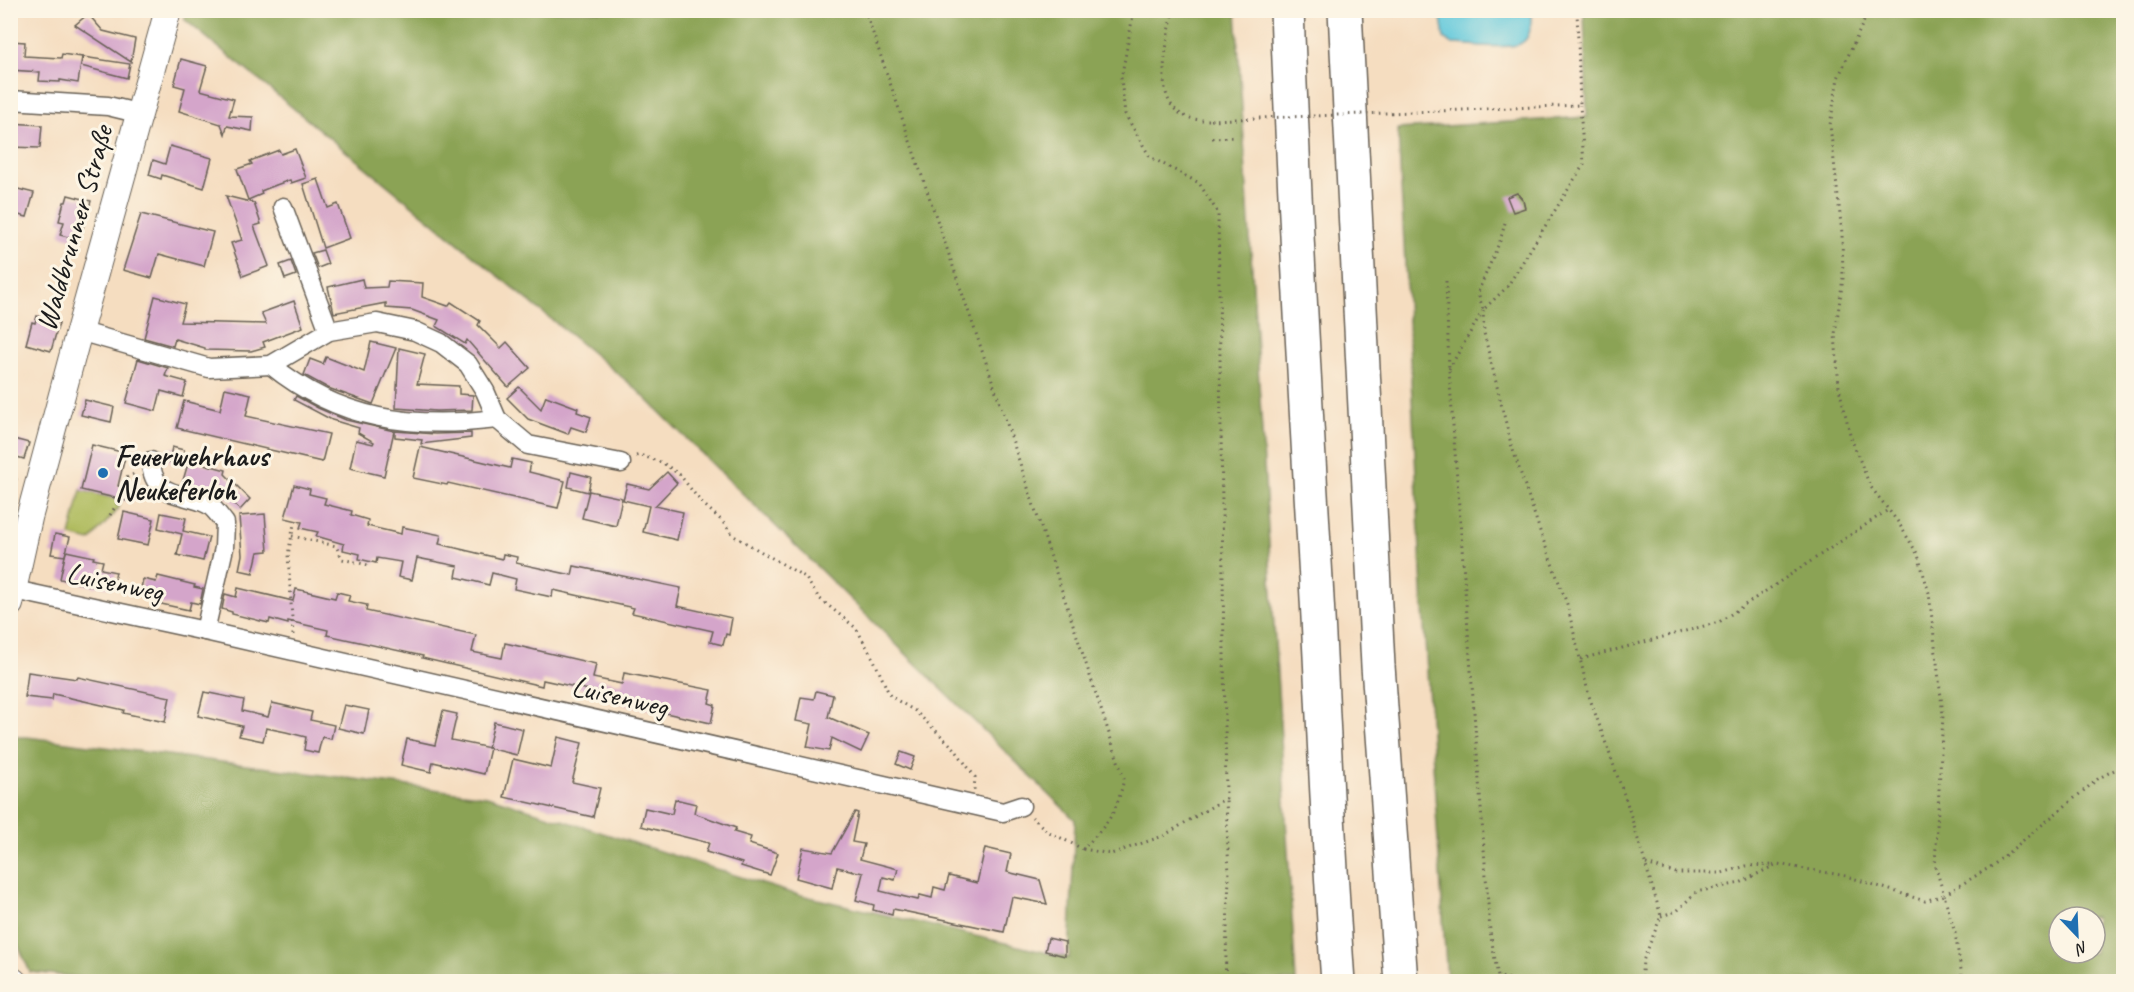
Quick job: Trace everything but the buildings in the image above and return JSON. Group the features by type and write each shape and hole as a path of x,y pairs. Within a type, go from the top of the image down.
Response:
{"highway":[{"path":"1287,10 1291,140 1338,981"},
{"path":"1345,10 1378,666 1401,981"}],"street":[{"name":"Waldbrunner Straße","path":"11,594 79,331 168,10"},
{"path":"10,100 108,106 141,114"},
{"path":"283,207 329,331"},
{"path":"79,331 209,368 272,365 329,331 376,323 415,331 441,343 468,364 485,391 497,419 528,445 621,463"},
{"path":"272,365 295,384 312,393 330,402 373,416 412,423 458,424 497,419"},
{"path":"151,461 151,471 155,481 168,492 210,505 225,523 224,548 205,631"},
{"name":"Luisenweg","path":"11,594 205,631 1003,812 1021,806"}],"path":[{"path":"865,10 999,401 1124,779 1118,805 1106,825 1083,849"},
{"path":"1134,10 1121,79 1125,114 1150,157 1199,183 1218,213 1229,876 1225,981"},
{"path":"1173,10 1163,71 1167,102 1177,113 1195,121 1580,105"},
{"path":"1449,370 1483,310 1507,287 1584,164 1577,10"},
{"path":"1869,10 1838,78 1830,125 1842,233 1842,278 1834,334 1839,388 1851,438 1870,486 1918,555 1929,593 1943,715 1935,865 1955,933 1963,981"},
{"path":"1212,138 1234,137"},
{"path":"1505,223 1500,242 1478,292 1483,310 1484,333 1511,444 1567,604 1589,696 1646,864 1661,916 1643,961 1641,981"},
{"path":"1446,281 1449,370 1490,931 1498,977 1530,981"},
{"path":"621,463 640,455 663,463 680,475 700,501 721,520 734,536 805,577 819,598 856,628 890,696 923,718 954,748 975,777"},
{"path":"111,515 117,504 124,479 134,474"},
{"path":"1581,659 1719,622 1888,510"},
{"path":"294,524 288,555 295,652"},
{"path":"292,536 336,546 342,559 368,565"},
{"path":"1646,864 1676,873 1722,873 1746,866 1777,864 1846,876 1925,902 1944,895 1992,866 2099,778 2124,765"},
{"path":"1021,806 1047,831 1083,849 1111,854 1162,836 1227,798"},
{"path":"1661,916 1677,911 1696,892 1740,883 1777,864"}],"green space":[{"path":"187,11 1236,11 1296,981 124,982 30,972 11,929 11,737 27,737 487,796 788,892 1069,958 1075,820 634,387 184,19"},
{"path":"1584,11 2123,11 2123,981 1447,981 1423,609 1398,129 1587,117"},
{"path":"81,490 121,500 118,509 90,541 70,536"}],"water":[{"path":"1440,10 1531,11 1531,23 1526,39 1518,45 1452,44 1444,38"}],"place":[{"name":"Feuerwehrhaus Neukeferloh","path":"103,473"}]}
